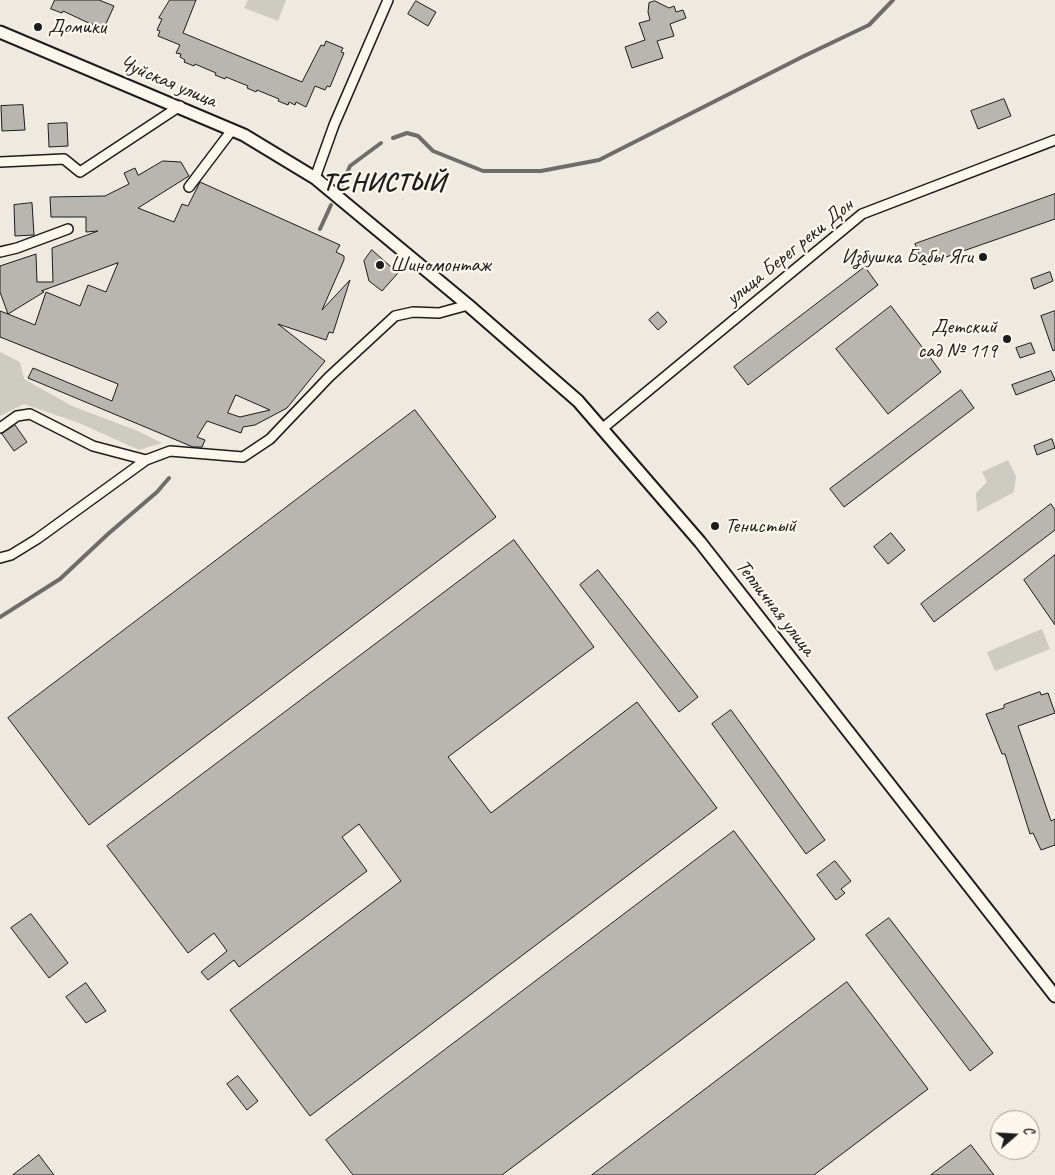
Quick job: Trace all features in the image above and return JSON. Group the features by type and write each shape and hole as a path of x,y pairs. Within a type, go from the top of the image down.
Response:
{"street":[{"path":"315,178 334,125 388,0"},
{"name":"Чуйская улица","path":"0,32 180,106 232,130 315,178"},
{"path":"0,162 64,159 80,172 180,106"},
{"path":"189,187 232,130"},
{"name":"улица Берег реки Дон","path":"603,428 862,214 1055,140"},
{"name":"Тепличная улица","path":"315,178 468,305 578,401 603,428 706,550 1055,996"},
{"path":"0,252 68,229"},
{"path":"0,558 10,555 37,539 146,460 170,451 242,458 270,440 330,377 395,316 413,312 439,313 468,305"},
{"path":"0,428 17,416 30,414 93,446 146,460"}],"shaded area":[{"path":"248,0 286,0 278,21 244,8"},
{"path":"0,352 20,362 24,379 72,406 138,431 162,443 139,450 79,423 24,404 0,416"},
{"path":"1008,460 1016,476 1014,492 977,512 976,493 987,482 982,472"},
{"path":"1042,629 1050,649 995,671 987,652"}],"building":[{"path":"55,0 99,0 114,6 105,26 101,24 100,26 93,23 93,25 63,11 62,13 51,9"},
{"path":"170,0 196,0 183,33 302,82 321,45 324,46 326,41 343,48 341,52 344,53 330,87 327,86 325,90 315,86 306,107 296,102 295,105 289,102 288,105 278,101 279,99 247,88 248,86 226,77 225,79 215,75 216,73 195,64 194,66 184,62 185,60 180,57 181,54 176,53 180,45 158,36 160,31 157,30 162,19 159,18"},
{"path":"416,1 436,12 428,26 408,14"},
{"path":"655,1 669,8 674,6 676,12 683,10 686,18 670,24 674,36 657,41 663,58 632,68 625,47 645,40 639,23 650,20 648,12 649,3"},
{"path":"1004,99 1011,116 978,129 971,111"},
{"path":"23,105 25,130 2,131 1,106"},
{"path":"67,123 68,146 49,147 48,124"},
{"path":"163,161 181,162 189,176 138,208 174,222 182,204 188,206 200,182 340,245 336,252 344,256 344,260 322,310 350,280 333,333 329,332 326,340 278,324 325,361 287,408 255,425 243,427 241,433 207,421 197,437 205,440 202,447 193,447 28,378 33,368 112,401 118,384 0,337 0,311 8,314 0,292 0,266 36,254 37,282 53,282 52,248 98,231 86,232 86,217 51,217 50,197 105,196 129,184 124,173 135,168 138,175","holes":["118,263 106,292 88,285 80,306 46,292 35,325 8,314 44,292 42,291","236,395 270,410 240,417 228,413"]},
{"path":"1055,194 1055,219 923,265 915,244"},
{"path":"32,203 34,235 15,236 14,205"},
{"path":"372,250 398,273 382,291 369,281 364,261"},
{"path":"865,267 878,285 748,385 734,367"},
{"path":"1050,272 1053,281 1034,289 1031,279"},
{"path":"891,306 941,372 888,414 836,349"},
{"path":"1055,311 1055,350 1053,351 1041,316"},
{"path":"658,312 667,322 658,330 649,320"},
{"path":"1031,343 1035,353 1020,358 1016,348"},
{"path":"1051,371 1055,380 1016,395 1012,385"},
{"path":"961,390 974,408 844,507 830,489"},
{"path":"415,410 496,517 89,825 8,718"},
{"path":"15,425 27,442 14,451 2,434"},
{"path":"1052,439 1055,448 1037,455 1034,446"},
{"path":"1051,504 1055,510 1055,530 934,622 921,604"},
{"path":"891,533 905,550 888,564 874,547"},
{"path":"514,540 594,647 448,757 491,813 637,702 717,808 310,1116 230,1010 401,881 359,824 342,837 367,871 239,967 234,960 208,980 201,972 227,951 214,933 188,953 107,846"},
{"path":"1055,555 1055,625 1024,580"},
{"path":"598,570 698,697 679,712 580,585"},
{"path":"1040,692 1041,695 1048,693 1055,713 1018,726 1051,821 1055,819 1055,845 1041,850 1033,833 1030,834 1005,754 1002,754 986,714 1004,708 1004,705"},
{"path":"731,710 825,840 806,854 712,724"},
{"path":"734,831 815,939 502,1175 353,1175 326,1140"},
{"path":"835,861 851,881 841,889 845,893 836,900 817,875"},
{"path":"31,914 68,963 49,978 11,928"},
{"path":"889,918 993,1053 970,1071 866,935"},
{"path":"847,982 928,1089 814,1175 592,1175"},
{"path":"86,983 106,1011 86,1023 66,997"},
{"path":"238,1076 258,1101 247,1110 227,1084"},
{"path":"971,1145 994,1175 931,1175"},
{"path":"39,1155 54,1175 13,1175"}],"waterway":[{"path":"393,138 407,133 418,136 433,151 483,171 541,171 599,160 869,25 893,0"},
{"path":"342,185 350,166 381,143"},
{"path":"320,229 331,205"},
{"path":"0,617 60,579 157,492 169,478"}],"place":[{"name":"Домики","path":"38,27"},
{"name":"Избушка Бабы Яги","path":"983,257"},
{"name":"Шиномонтаж","path":"380,265"},
{"name":"Детский сад № 119","path":"1007,339"},
{"name":"Тенистый","path":"715,526"}],"district":[{"name":"ТЕНИСТЫЙ","path":"384,183"}]}
